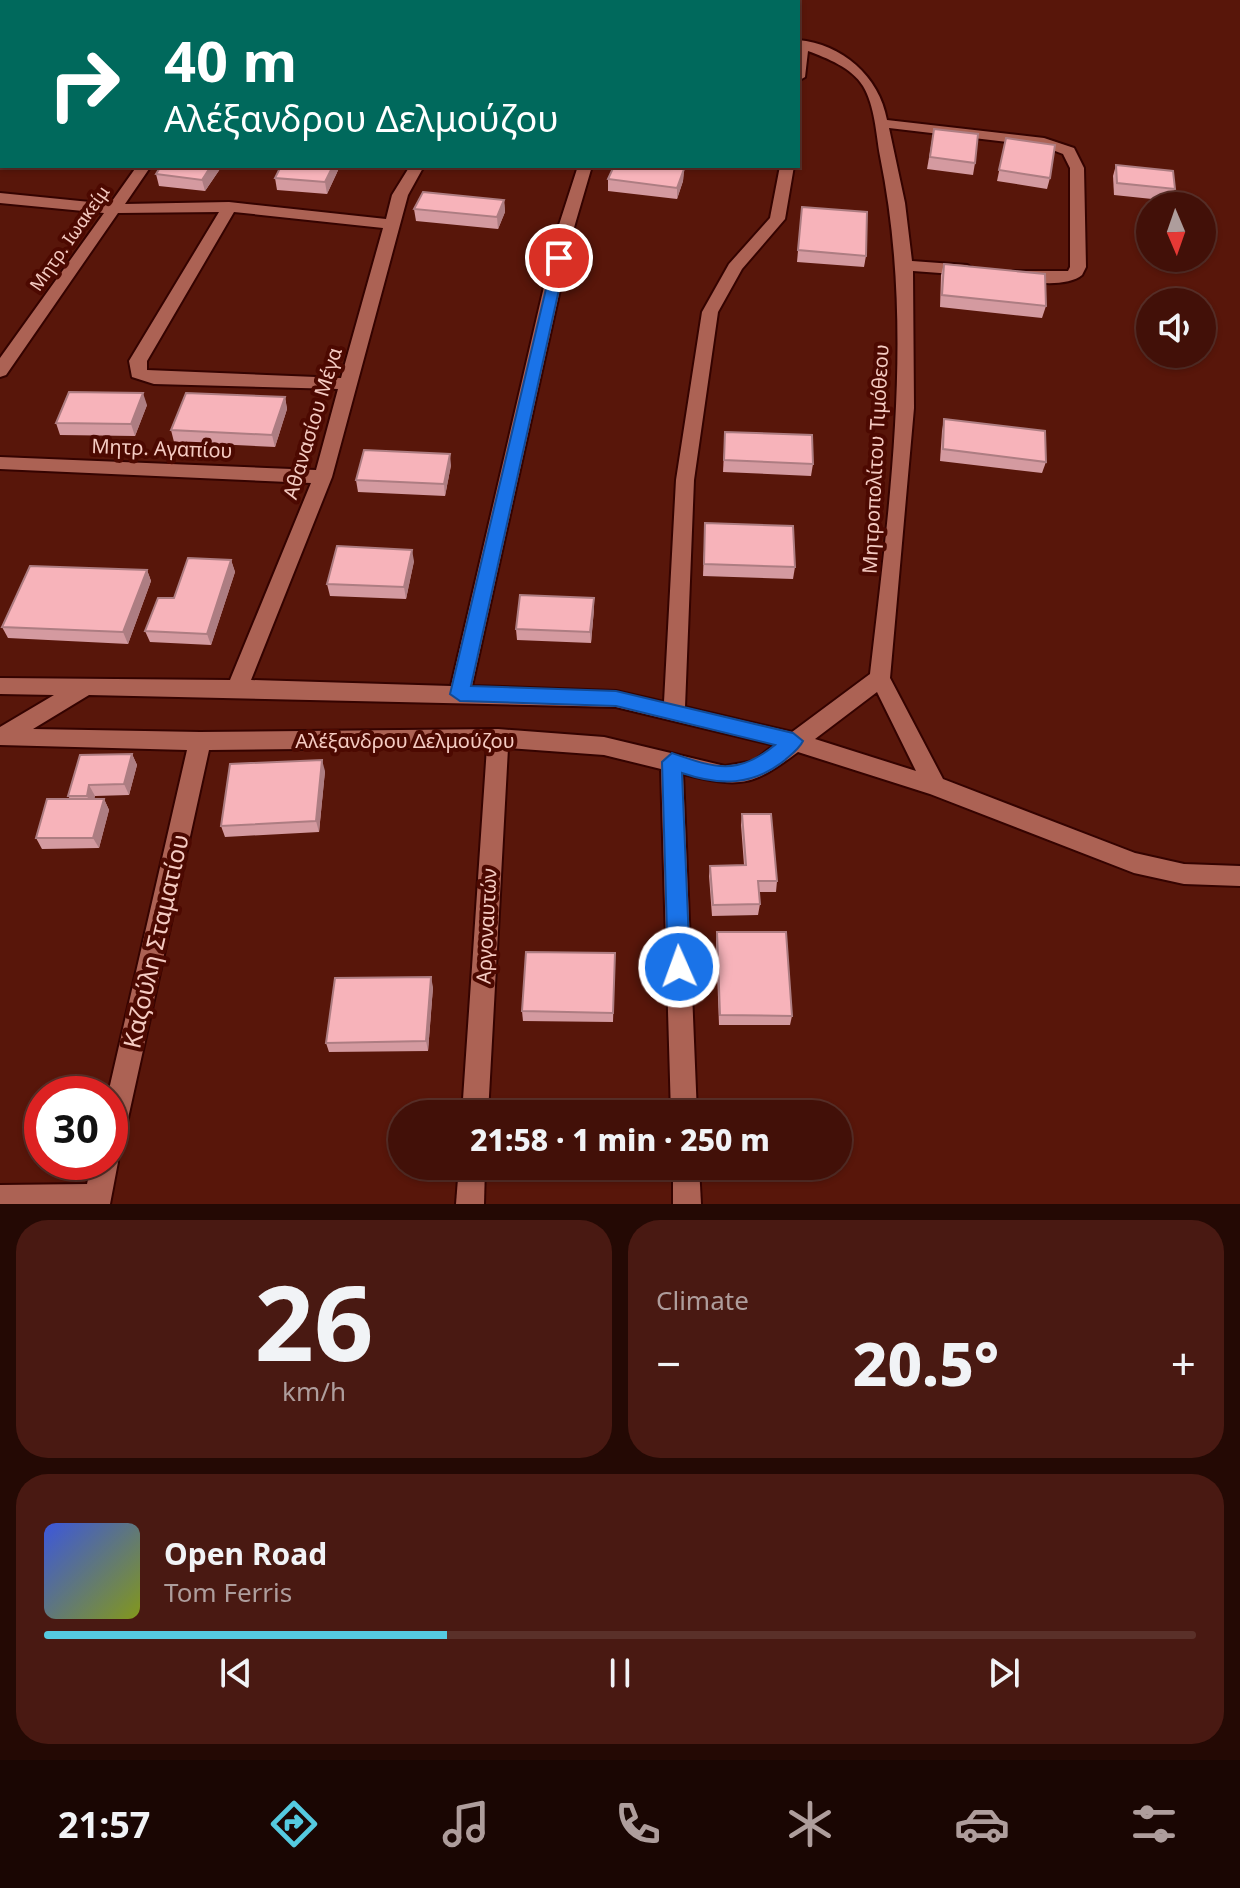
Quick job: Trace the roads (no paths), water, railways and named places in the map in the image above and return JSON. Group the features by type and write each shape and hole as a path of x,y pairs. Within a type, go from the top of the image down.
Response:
{"street":[{"name":"Μητροπολίτου Τιμόθεου","path":"800,44 826,53 867,82 898,205 903,265 903,429 880,678"},
{"path":"879,123 1044,142 1064,148 1075,158 1078,267 1074,275 1059,278 903,265"},
{"name":"Μητρ. Ιωακείμ","path":"0,371 143,168"},
{"name":"Αθανασίου Μέγα","path":"237,688 323,477 400,195 416,168"},
{"path":"460,694 565,231 584,168"},
{"path":"674,710 685,480 710,312 735,267 777,219 787,168"},
{"path":"0,198 114,209 229,207 392,224"},
{"path":"229,207 138,361 138,373 154,378 348,384"},
{"name":"Μητρ. Αγαπίου","path":"0,463 323,477"},
{"path":"880,678 935,786"},
{"name":"Αλέξανδρου Δελμούζου","path":"1,738 200,741 498,738 604,746 707,773 739,774 759,769 880,678"},
{"path":"0,686 237,688 616,699 674,710 793,741 935,786 1134,863 1184,874 1240,876"},
{"path":"1,738 86,686"},
{"name":"Αργοναυτών","path":"476,1100 498,738"},
{"name":"Καζούλη Σταματίου","path":"125,1076 200,741"},
{"path":"672,762 684,1100"},
{"path":"0,1199 97,1201 101,1180"},
{"path":"470,1204 471,1180"},
{"path":"686,1180 687,1204"}]}
